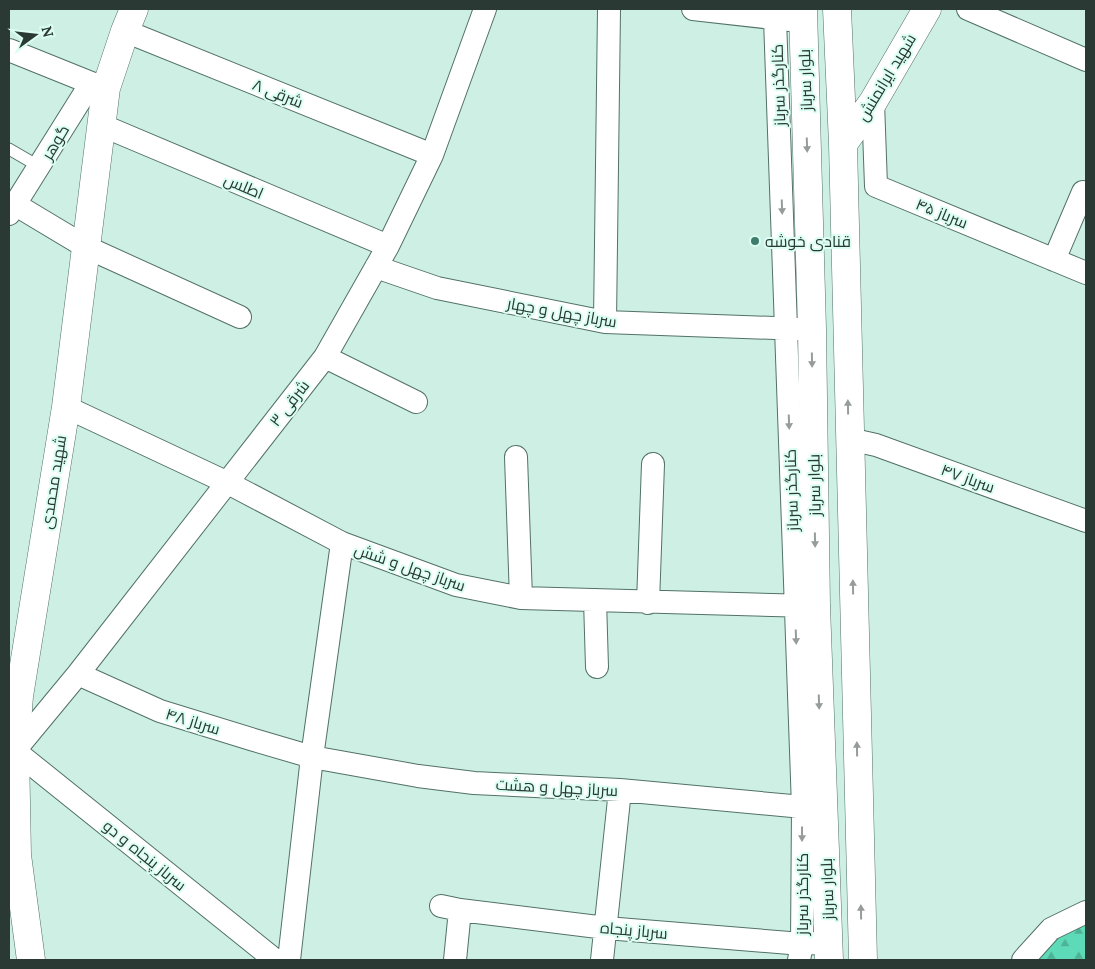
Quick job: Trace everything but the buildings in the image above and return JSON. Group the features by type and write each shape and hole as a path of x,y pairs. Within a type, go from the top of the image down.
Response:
{"main road":[{"name":"بلوار سرباز","path":"837,9 862,960"},
{"name":"شهید ایرانمنش","path":"842,144 873,102 927,9"},
{"name":"بلوار سرباز","path":"803,15 799,329 815,952"},
{"name":"شهید محمدی","path":"31,960 17,855 12,754 19,696 66,407 101,125 99,86 129,20"}],"street":[{"name":"شرقی ۳","path":"12,754 78,674 325,358 388,246 432,155 485,9"},
{"path":"605,322 608,9"},
{"path":"693,9 775,18 803,15"},
{"path":"968,9 1086,60"},
{"name":"کنارگذر سرباز","path":"775,18 799,329"},
{"name":"۸ شرقی","path":"129,20 432,155"},
{"path":"9,50 99,86"},
{"name":"گوهر","path":"12,210 40,167 99,86"},
{"name":"سرباز ۴۵","path":"873,102 876,186 1086,274"},
{"name":"اطلس","path":"101,125 388,246"},
{"path":"1054,260 1083,192"},
{"path":"12,210 240,318"},
{"name":"سرباز چهل و چهار","path":"376,267 437,288 605,322 799,329"},
{"path":"325,358 416,402"},
{"name":"سرباز چهل و شش","path":"66,407 228,483 342,543 456,585 521,598 805,606"},
{"name":"سرباز ۴۷","path":"849,439 876,445 1086,521"},
{"path":"516,457 521,598"},
{"path":"648,603 653,464"},
{"path":"289,960 312,757 342,543"},
{"path":"595,600 597,667"},
{"name":"کنارگذر سرباز","path":"805,606 802,807 815,952"},
{"name":"سرباز ۴۸","path":"78,674 160,711 312,757"},
{"name":"سرباز پنجاه و دو","path":"12,754 275,960"},
{"name":"سرباز چهل و هشت","path":"312,757 418,776 465,782 620,790 802,807"},
{"path":"602,960 620,790"},
{"name":"سرباز پنجاه","path":"455,960 450,908 815,952"},
{"path":"1023,960 1051,929 1086,912"}],"lane":[{"path":"9,149 40,167"}],"green space":[{"path":"1086,924 1086,960 1037,960 1057,939"}],"place":[{"name":"قنادی خوشه","path":"755,241"}]}
